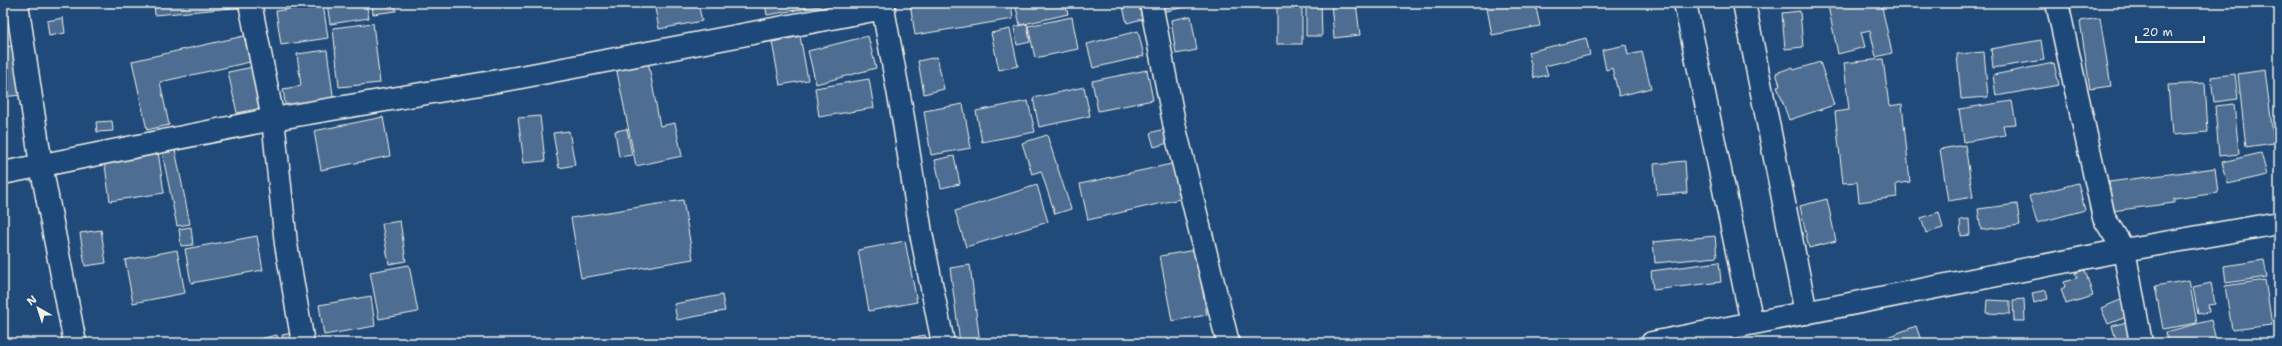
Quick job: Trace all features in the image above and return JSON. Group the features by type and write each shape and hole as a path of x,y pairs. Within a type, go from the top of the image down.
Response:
{"street":[{"path":"17,3 41,165 75,343"},
{"path":"250,3 273,119 286,244 303,343"},
{"path":"1152,3 1176,133 1228,343"},
{"path":"1685,3 1752,323"},
{"path":"1744,3 1806,313"},
{"path":"2057,3 2104,218 2124,250 2141,343"},
{"path":"3,173 273,119 516,78 883,5 921,233 943,343"},
{"path":"1652,343 1698,339 1752,323 2124,250 2279,223"}],"building":[{"path":"108,3 128,3 109,7"},
{"path":"154,3 243,3 243,7 155,15"},
{"path":"327,3 366,3 369,18 330,24"},
{"path":"372,3 395,3 396,11 373,14"},
{"path":"654,3 698,3 702,21 659,29"},
{"path":"765,3 819,3 820,6 767,15"},
{"path":"910,3 1011,3 1013,19 915,35"},
{"path":"1015,3 1065,3 1068,14 1020,25"},
{"path":"1159,3 1206,3 1161,12"},
{"path":"1277,3 1302,3 1302,44 1277,44"},
{"path":"1306,3 1321,3 1322,36 1306,36"},
{"path":"1331,3 1356,3 1360,35 1334,38"},
{"path":"1486,3 1535,3 1540,26 1492,35"},
{"path":"1839,3 1881,3 1892,53 1876,57 1870,30 1861,32 1865,47 1838,54 1828,6"},
{"path":"323,4 328,38 281,45 276,11"},
{"path":"1139,4 1142,19 1127,23 1123,7"},
{"path":"1800,11 1803,47 1785,49 1782,13"},
{"path":"1191,16 1197,50 1176,54 1171,20"},
{"path":"1072,17 1078,49 1035,58 1028,26"},
{"path":"63,18 65,33 49,36 47,21"},
{"path":"2100,18 2111,86 2090,89 2080,21"},
{"path":"373,23 380,83 339,87 333,28"},
{"path":"1027,24 1030,42 1017,45 1014,27"},
{"path":"1010,29 1018,66 999,70 991,33"},
{"path":"1138,31 1144,56 1093,68 1087,44"},
{"path":"244,36 250,62 160,82 169,125 147,130 132,61"},
{"path":"800,36 808,80 780,85 772,42"},
{"path":"868,36 876,68 816,84 808,51"},
{"path":"1586,38 1590,55 1545,66 1548,75 1534,78 1528,52"},
{"path":"2041,40 2044,60 1993,68 1991,49"},
{"path":"1626,45 1628,55 1642,52 1651,88 1619,96 1612,68 1606,70 1602,50"},
{"path":"13,46 20,95 3,97 3,47"},
{"path":"327,50 334,103 286,110 283,89 301,86 297,54"},
{"path":"1984,52 1988,97 1961,99 1957,54"},
{"path":"937,57 944,89 924,94 918,61"},
{"path":"1883,59 1889,106 1902,104 1910,182 1896,184 1897,197 1859,202 1857,182 1843,183 1835,112 1849,110 1844,63"},
{"path":"648,61 660,126 675,123 682,156 636,166 616,67"},
{"path":"1820,62 1834,105 1789,120 1777,86 1780,85 1776,73 1793,67 1794,70"},
{"path":"2054,63 2059,85 1996,96 1993,75"},
{"path":"253,67 262,108 237,113 228,72"},
{"path":"1147,70 1153,100 1098,111 1092,81"},
{"path":"2265,70 2274,143 2246,147 2238,74"},
{"path":"2235,74 2238,99 2214,102 2211,77"},
{"path":"869,79 874,108 819,117 815,88"},
{"path":"2205,83 2208,132 2172,135 2168,85"},
{"path":"1084,87 1090,116 1039,127 1033,98"},
{"path":"1028,101 1035,132 982,142 976,111"},
{"path":"2012,101 2016,124 2003,125 2005,135 1964,142 1959,109"},
{"path":"963,104 971,148 931,155 924,111"},
{"path":"2234,104 2239,154 2219,156 2215,106"},
{"path":"540,116 545,161 524,163 518,118"},
{"path":"383,117 390,156 321,170 314,131"},
{"path":"112,121 113,131 97,132 96,122"},
{"path":"627,129 632,155 619,157 615,131"},
{"path":"1164,129 1168,143 1154,147 1150,133"},
{"path":"569,131 575,165 559,168 553,133"},
{"path":"1047,135 1071,209 1055,214 1041,171 1032,174 1022,143"},
{"path":"174,144 190,224 177,226 161,147"},
{"path":"1965,145 1973,197 1948,201 1940,149"},
{"path":"158,151 164,193 110,201 104,159"},
{"path":"2261,153 2267,175 2228,184 2222,162"},
{"path":"954,156 960,184 941,188 935,160"},
{"path":"1685,161 1687,193 1657,195 1654,164"},
{"path":"1176,163 1184,198 1088,220 1080,184"},
{"path":"2215,168 2218,193 2174,199 2174,203 2112,211 2109,182"},
{"path":"2078,183 2085,210 2037,223 2029,196"},
{"path":"1037,185 1048,222 966,247 955,211"},
{"path":"1827,199 1836,241 1809,248 1800,206"},
{"path":"683,200 693,259 581,278 571,218"},
{"path":"2017,204 2020,225 1981,230 1978,209"},
{"path":"1939,212 1943,228 1926,233 1921,218"},
{"path":"1969,219 1970,235 1961,236 1960,220"},
{"path":"400,221 406,261 389,264 382,224"},
{"path":"191,227 193,245 181,246 179,229"},
{"path":"101,230 106,263 85,266 80,233"},
{"path":"257,236 263,270 191,283 185,249"},
{"path":"1715,236 1717,257 1655,263 1653,242"},
{"path":"905,241 917,302 869,311 858,250"},
{"path":"177,250 185,293 133,303 125,260"},
{"path":"1195,250 1207,315 1172,321 1160,256"},
{"path":"2264,260 2267,277 2226,283 2224,266"},
{"path":"1719,262 1721,282 1653,290 1651,271"},
{"path":"409,265 418,312 379,319 370,272"},
{"path":"970,265 980,343 960,343 950,268"},
{"path":"2085,270 2093,296 2066,304 2061,289 2065,287 2064,282 2077,278 2075,273"},
{"path":"2189,280 2197,323 2163,329 2155,286"},
{"path":"2265,280 2272,325 2232,330 2225,286"},
{"path":"2211,283 2215,304 2208,305 2209,312 2198,314 2193,287"},
{"path":"2046,290 2048,299 2034,303 2032,293"},
{"path":"722,295 725,311 677,320 674,304"},
{"path":"371,296 375,326 324,335 319,305"},
{"path":"2024,299 2025,321 2014,321 2013,300"},
{"path":"2123,299 2129,316 2108,324 2101,308"},
{"path":"1987,300 2010,301 2010,314 1986,313"},
{"path":"2211,320 2216,340 2206,343 2168,343 2166,332"},
{"path":"2130,321 2135,339 2117,343 2112,326"},
{"path":"1916,326 1922,343 1878,343 1877,341"},
{"path":"298,332 300,343 284,343 282,335"},
{"path":"277,335 279,343 242,343"},
{"path":"925,335 927,343 886,343"},
{"path":"2270,340 2270,343 2252,343"}]}
